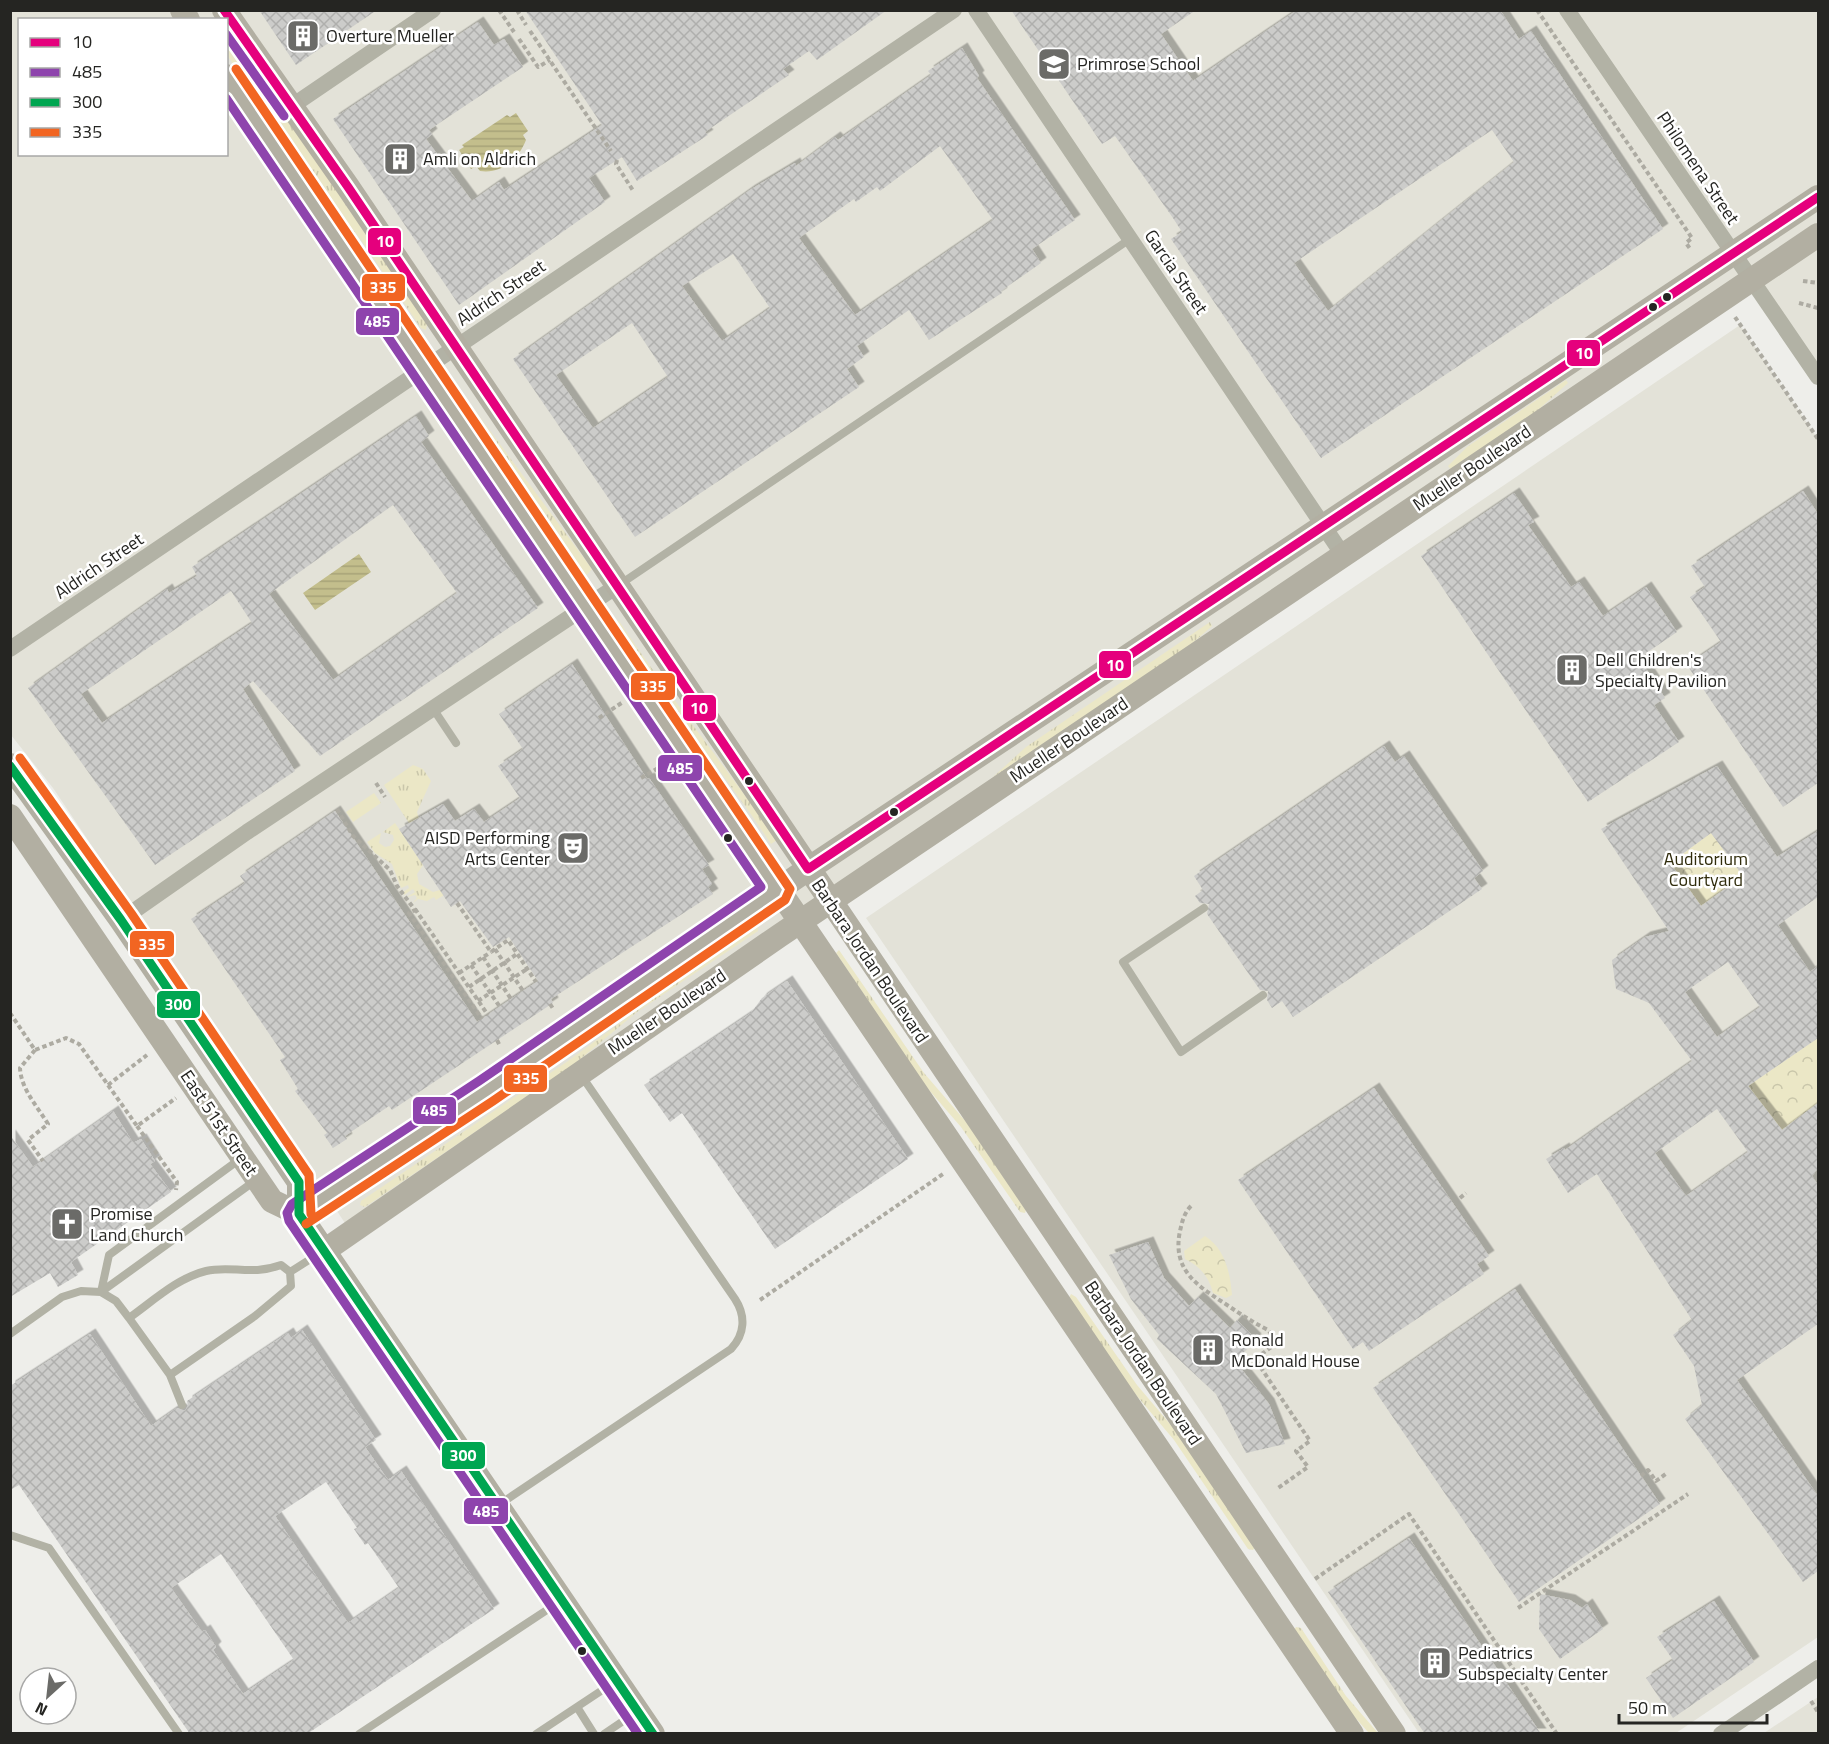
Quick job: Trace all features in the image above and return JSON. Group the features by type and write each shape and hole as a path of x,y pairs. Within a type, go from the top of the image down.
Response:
{"street":[{"name":"Barbara Jordan Boulevard","path":"224,10 456,347 1394,1734"},
{"path":"292,106 433,10"},
{"name":"Aldrich Street","path":"10,649 954,10"},
{"name":"Garcia Street","path":"976,10 1343,555"},
{"name":"Philomena Street","path":"1567,10 1818,377"},
{"name":"Barbara Jordan Boulevard","path":"228,79 1352,1734"},
{"name":"Mueller Boulevard","path":"299,1214 486,1091 808,869 1323,524 1818,197"},
{"name":"Mueller Boulevard","path":"324,1251 579,1072 1818,235"},
{"path":"121,920 617,586"},
{"name":"East 51st Street","path":"10,765 121,920 299,1182 299,1214 272,1201 10,816"},
{"path":"299,1214 653,1734"},
{"path":"1721,1734 1818,1668"}],"lane":[{"path":"617,586 1130,240"},
{"path":"434,710 456,743"},
{"path":"1204,908 1123,963 1181,1052 1263,995"},
{"path":"498,1506 731,1349 738,1341 743,1323 741,1309 735,1299 579,1072"},
{"path":"101,1292 109,1255 242,1157"},
{"path":"101,1292 257,1179"},
{"path":"290,1272 324,1251"},
{"path":"129,1318 185,1279 206,1271 252,1272 281,1265 290,1272 291,1286 208,1350 170,1375"},
{"path":"10,1334 62,1297 81,1292 101,1292 116,1301 170,1375 182,1405"},
{"path":"10,1535 49,1548 179,1734"},
{"path":"359,1734 562,1600"},
{"path":"536,1734 617,1681"},
{"path":"577,1707 594,1734"},
{"path":"604,1734 638,1711"}],"path":[{"path":"500,10 514,32"},
{"path":"516,10 526,25"},
{"path":"1537,10 1692,238 1686,243 1691,250"},
{"path":"530,31 611,151"},
{"path":"519,39 538,67 550,60"},
{"path":"617,160 616,164 634,192"},
{"path":"1803,281 1818,283"},
{"path":"1799,303 1818,308"},
{"path":"1732,311 1818,439"},
{"path":"599,718 623,702"},
{"path":"641,778 665,764"},
{"path":"376,783 385,797"},
{"path":"337,809 346,820 353,836 390,870 397,886 488,1015"},
{"path":"457,903 491,952"},
{"path":"415,910 410,914 482,1019"},
{"path":"459,973 508,940 536,982"},
{"path":"495,949 523,991"},
{"path":"469,987 517,954"},
{"path":"483,957 511,999"},
{"path":"471,965 500,1007"},
{"path":"478,1001 527,969"},
{"path":"550,1004 554,1010"},
{"path":"10,1013 35,1050"},
{"path":"43,1161 28,1140 48,1124 23,1085 20,1068 35,1050 66,1038 79,1044 177,1182 176,1191 168,1196"},
{"path":"497,1040 500,1046"},
{"path":"108,1085 147,1055"},
{"path":"137,1125 176,1098"},
{"path":"760,1300 943,1174"},
{"path":"1460,1197 1466,1193"},
{"path":"1191,1206 1184,1217 1179,1239 1181,1263 1188,1276 1204,1291 1268,1330 1276,1338 1278,1342 1255,1359 1310,1441 1296,1451 1308,1467 1278,1488"},
{"path":"1641,1476 1648,1470 1656,1481 1667,1473"},
{"path":"1518,1608 1688,1494"},
{"path":"1315,1579 1409,1514 1557,1734"},
{"path":"1811,1701 1818,1712"}],"shaded area":[{"path":"11,11 1818,11 1818,378 1752,280 347,1226 53,788 11,735"},
{"path":"516,113 528,131 523,135 526,140 519,154 502,168 480,171 476,166 471,169 459,150 464,147 462,145 507,115 510,117"},
{"path":"1740,325 1818,439 1818,1637 1676,1733 1419,1733 866,918"},
{"path":"359,554 371,572 315,610 303,593"},
{"path":"1818,1697 1818,1733 1764,1733"}],"green space":[{"path":"228,40 273,97 427,324 426,330 421,328 361,240 307,174 228,56"},
{"path":"1566,380 1568,383 1538,410 1451,470 1448,466 1467,447"},
{"path":"457,386 592,569 585,577 581,577 454,391"},
{"path":"613,620 619,621 777,840 771,844 631,652 612,624"},
{"path":"1210,622 1212,626 1179,655 992,778 1026,747"},
{"path":"413,765 423,769 431,781 417,812 430,855 384,785"},
{"path":"374,793 381,803 353,822 346,812"},
{"path":"395,823 423,865 417,874 419,884 433,892 440,890 444,895 436,900 434,897 427,901 418,899 413,903 417,898 415,895 407,897 415,892 413,889 404,895 403,892 409,888 408,885 401,888 392,864 375,853 367,842 381,833 379,843 385,847 390,846 394,840 393,835 383,832"},
{"name":"Auditorium Courtyard","path":"1711,833 1743,876 1701,906 1670,863"},
{"path":"753,925 758,926 758,931 637,1012 572,1066 365,1207 360,1205 361,1201 568,1061"},
{"path":"839,950 924,1073 967,1123 1026,1210 1025,1213 1020,1212 961,1127 922,1082 836,953"},
{"path":"1818,1038 1818,1103 1782,1130 1748,1086"},
{"path":"1205,1236 1217,1247 1225,1262 1232,1295 1226,1298 1213,1293 1203,1273 1185,1259 1184,1251"},
{"path":"1071,1294 1076,1297 1137,1385 1181,1437 1255,1547 1253,1550 1248,1549 1174,1440 1131,1389 1069,1298"},
{"path":"1296,1627 1301,1628 1346,1696 1378,1733 1369,1733 1349,1711 1294,1630"}],"building":[{"name":"Overture Mueller","path":"259,10 377,10 296,65"},
{"name":"Amli on Aldrich","path":"525,10 887,10 817,60 809,51 783,69 789,75 705,132 708,135 637,181 622,157 589,178 605,202 459,305 333,119 478,22 494,45 504,39 523,67 429,130 432,134 426,139 472,201 499,182 504,190 602,125"},
{"path":"1011,10 1196,10 1161,34 1193,81 1297,10 1500,10 1519,39 1531,31 1663,229 1321,458 1171,239 1182,232 1173,218 1115,136 1102,144","holes":["1492,130 1514,162 1328,311 1294,263"]},
{"path":"962,48 979,76 977,78 1075,220 1032,249 1041,263 1001,291 1002,293 929,340 909,310 857,346 864,357 847,369 859,387 635,537 513,359 750,190 795,163 796,166 835,137 838,140 931,75 928,71","holes":["940,146 993,220 855,315 799,238 854,199 856,202 877,187 880,191","733,254 770,308 722,341 682,286","632,323 668,377 593,428 556,375"]},
{"path":"416,416 429,436 421,442 538,608 320,756 253,681 243,689 295,771 155,865 28,688 167,589 169,593 197,576 192,567","holes":["393,505 457,593 333,680 269,594","231,591 252,623 102,723 81,694"]},
{"path":"1803,491 1818,514 1818,783 1783,807 1687,665 1721,642 1690,597 1705,587 1691,566"},
{"name":"Dell Children's Specialty Pavilion","path":"1514,493 1534,522 1528,525 1571,587 1579,582 1603,616 1646,587 1677,632 1639,658 1665,698 1654,705 1679,742 1588,802 1421,556"},
{"path":"572,664 647,779 649,778 709,865 702,869 712,884 708,887 713,894 551,999 553,1003 392,1110 389,1106 345,1136 347,1139 333,1148 324,1135 327,1133 295,1091 298,1089 280,1060 285,1057 191,919 245,883 240,876 335,811 477,1022 538,981 509,937 493,947 460,901 451,907 399,829 443,804 455,821 474,809 484,822 520,798 498,766 523,749 499,714"},
{"path":"1384,746 1395,762 1404,756 1483,871 1474,878 1482,889 1293,1017 1282,1001 1272,1008 1267,1000 1268,991 1260,990 1207,914 1209,904 1200,903 1195,896 1203,890 1194,876"},
{"path":"1717,766 1777,857 1818,831 1818,897 1778,925 1810,972 1818,966 1818,1038 1748,1086 1782,1130 1818,1103 1818,1168 1812,1176 1818,1185 1818,1324 1737,1380 1818,1496 1818,1571 1803,1582 1685,1419 1702,1405 1694,1366 1673,1335 1692,1320 1597,1174 1568,1193 1546,1159 1564,1148 1565,1150 1692,1061 1649,1003 1616,989 1612,960 1645,937 1669,931 1601,829","holes":["1711,833 1743,876 1701,906 1670,863","1728,962 1760,1007 1717,1037 1685,992","1717,1109 1748,1152 1686,1196 1655,1153"]},
{"path":"787,981 908,1159 775,1249 682,1113 670,1122 644,1085 751,1013 762,998"},
{"path":"1374,1088 1489,1256 1477,1264 1484,1274 1369,1351 1363,1342 1353,1349 1238,1180"},
{"name":"Promise Land Church","path":"113,1111 133,1143 141,1139 155,1161 150,1164 171,1192 71,1262 78,1275 58,1287 50,1273 10,1297 10,1135 33,1167"},
{"name":"Ronald McDonald House","path":"1148,1242 1164,1278 1189,1306 1198,1297 1230,1328 1237,1320 1256,1339 1235,1361 1269,1404 1285,1444 1246,1453 1216,1394 1157,1339 1159,1335 1131,1299 1109,1255"},
{"path":"1515,1289 1660,1504 1519,1602 1373,1388"},
{"path":"302,1330 376,1440 365,1447 388,1480 401,1471 494,1609 307,1734 190,1734 19,1485 10,1490 10,1386 90,1334 151,1426 177,1408 185,1411 188,1406 187,1401 288,1333 291,1338","holes":["326,1482 357,1528 354,1529 365,1545 368,1543 399,1588 348,1623 275,1516","221,1554 294,1660 243,1694 213,1650 216,1647 205,1630 202,1632 171,1588"]},
{"name":"Pediatrics Subspecialty Center","path":"1409,1538 1541,1734 1425,1734 1328,1592"},
{"path":"1540,1594 1570,1600 1582,1608 1587,1604 1603,1629 1560,1659 1539,1629"},
{"path":"1714,1601 1754,1662 1673,1718 1646,1678 1673,1660 1657,1637"}],"transit line":[{"name":"10","path":"224,10 348,187 808,869 1818,197"},
{"name":"485","path":"228,37 284,116"},
{"name":"335","path":"236,69 790,889 785,900 493,1101 306,1224"},
{"name":"485","path":"228,101 761,887 479,1081 292,1204 287,1213 289,1221 638,1734"},
{"name":"335","path":"20,758 131,913 309,1175 311,1214"},
{"name":"300","path":"10,766 121,920 299,1182 299,1214 653,1734"}],"place":[{"name":"Overture Mueller","path":"303,36"},
{"name":"Primrose School","path":"1054,64"},
{"name":"Amli on Aldrich","path":"400,159"},
{"name":"Dell Children's Specialty Pavilion","path":"1572,670"},
{"name":"AISD Performing Arts Center","path":"573,848"},
{"name":"Promise Land Church","path":"67,1224"},
{"name":"Ronald McDonald House","path":"1208,1350"},
{"name":"Pediatrics Subspecialty Center","path":"1435,1663"}]}
